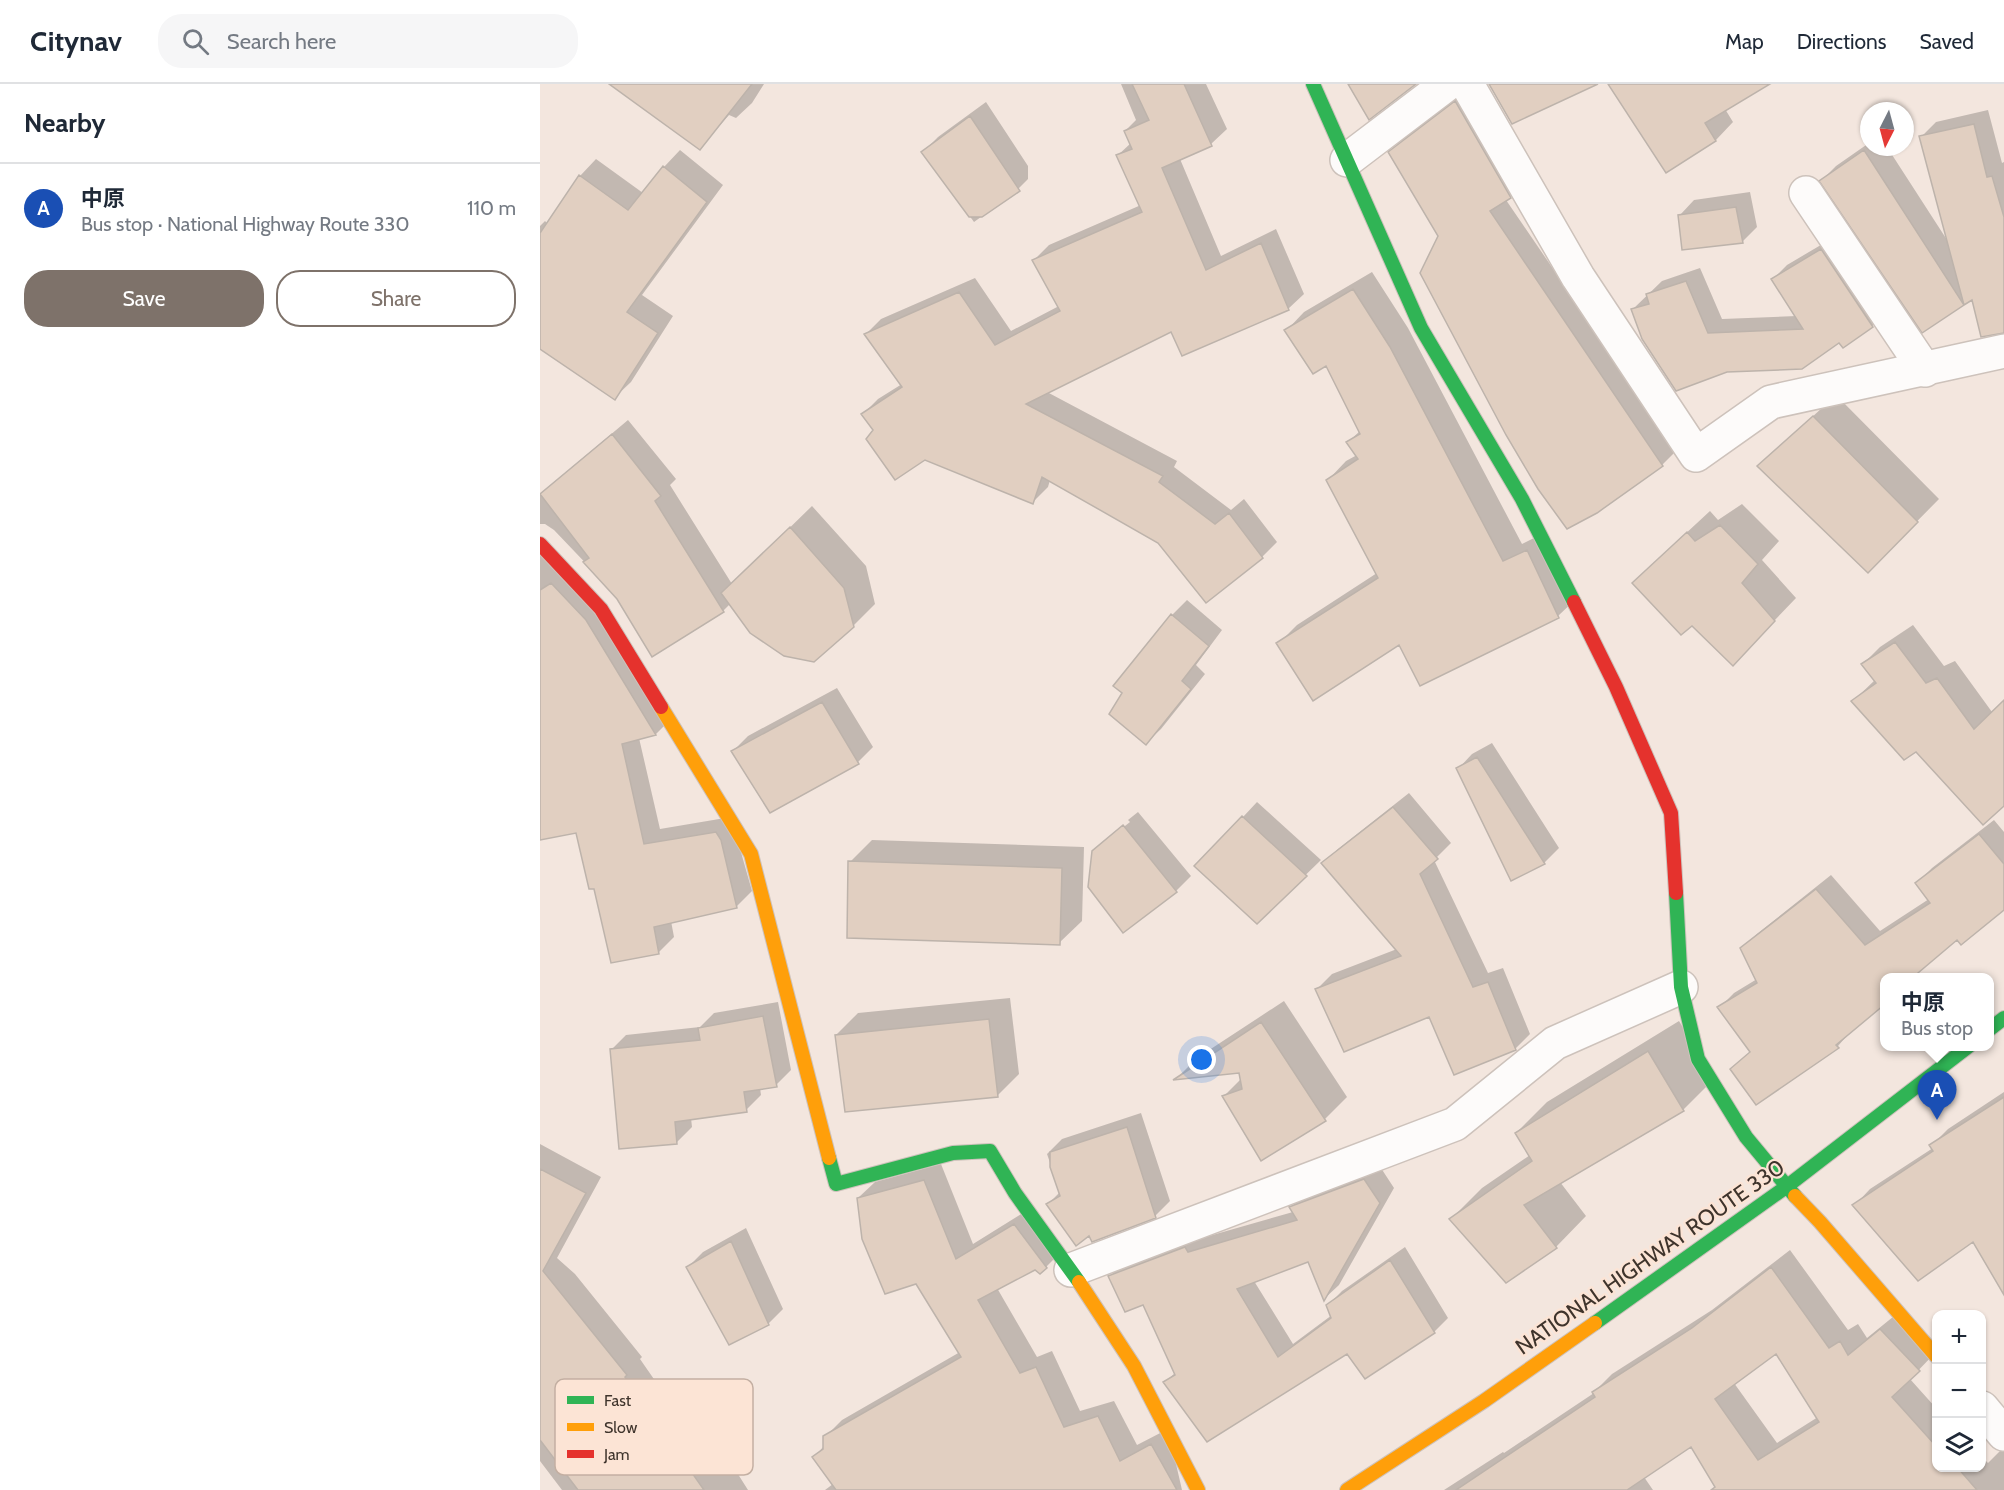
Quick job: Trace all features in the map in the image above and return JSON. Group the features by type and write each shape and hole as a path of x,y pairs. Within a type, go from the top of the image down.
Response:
{"main road":[{"path":"1313,84 1421,328 1522,499 1616,687 1671,813 1681,987 1698,1059 1746,1137 1786,1187 1820,1222 1932,1351"},
{"path":"540,544 601,609 751,854 836,1184 953,1153 990,1151 1015,1193 1071,1270 1134,1366 1198,1490"},
{"name":"NATIONAL HIGHWAY ROUTE 330","path":"1347,1490 1484,1401 1786,1187 1964,1051"}],"street":[{"path":"1347,160 1447,84"},
{"path":"1467,84 1578,277 1696,455 1771,402 2004,351"},
{"path":"1806,193 1925,370"},
{"path":"1071,1270 1455,1124 1555,1043 1681,987"},
{"path":"1986,1413 2004,1434"}],"building":[{"path":"609,84 752,84 700,150"},
{"path":"1132,84 1184,84 1212,146 1162,168 1206,270 1261,243 1289,310 1182,356 1171,332 1026,404 1163,476 1159,482 1215,524 1229,513 1263,558 1206,603 1158,543 1042,477 1033,504 925,460 895,480 866,439 873,430 861,414 902,387 864,334 959,292 995,345 1060,311 1032,260 1142,212 1116,155 1132,149 1124,131 1149,120"},
{"path":"1348,84 1416,84 1369,120"},
{"path":"1489,84 1598,84 1512,124"},
{"path":"1608,84 1770,84 1705,123 1716,141 1666,173"},
{"path":"1455,101 1511,198 1490,211 1663,466 1597,513 1567,529 1538,489 1506,435 1420,273 1438,236 1388,152"},
{"path":"970,116 1020,191 982,217 969,217 921,152"},
{"path":"1974,124 1987,177 1992,176 2004,217 2004,333 1981,337 1972,300 1964,305 1919,136"},
{"path":"1860,153 1860,156 1868,156 1964,305 1922,333 1819,181"},
{"path":"663,166 707,202 627,312 658,333 615,400 540,349 540,233 579,175 628,210"},
{"path":"1736,207 1743,243 1682,250 1678,215"},
{"path":"1821,249 1873,327 1843,348 1839,343 1802,369 1727,372 1676,391 1642,339 1631,309 1649,304 1646,294 1686,281 1708,333 1803,329 1771,279"},
{"path":"1353,289 1390,347 1503,561 1527,550 1559,618 1420,686 1399,645 1313,701 1276,643 1378,578 1326,480 1358,459 1346,442 1360,434 1326,366 1313,374 1284,330"},
{"path":"1813,416 1918,522 1868,573 1757,466"},
{"path":"612,434 661,496 655,501 724,612 652,657 617,599 583,562 589,558 540,494"},
{"path":"1720,525 1758,564 1742,583 1775,621 1733,666 1692,626 1681,635 1632,583 1687,532 1695,541"},
{"path":"790,527 844,588 854,627 814,662 784,656 750,633 721,593"},
{"path":"551,583 586,620 656,735 622,744 644,844 716,832 721,840 737,908 654,927 659,954 611,963 594,889 589,889 576,833 540,840 540,590"},
{"path":"1171,614 1209,646 1182,681 1191,689 1146,745 1109,714 1122,693 1113,686"},
{"path":"1895,642 1926,683 1937,678 1974,729 2004,700 2004,806 1983,825 1916,752 1904,760 1851,701 1876,683 1861,664"},
{"path":"822,702 859,764 770,813 731,751"},
{"path":"1477,757 1545,864 1511,881 1456,768"},
{"path":"1393,807 1438,859 1420,874 1473,987 1488,982 1516,1050 1454,1075 1429,1017 1344,1052 1315,989 1401,956 1321,863"},
{"path":"1242,816 1307,876 1257,924 1194,866"},
{"path":"1123,825 1177,892 1123,933 1088,887 1092,851"},
{"path":"1979,834 2004,864 2004,910 1961,945 1957,940 1918,973 1880,973 1880,1008 1836,1045 1839,1048 1756,1105 1730,1069 1750,1052 1717,1007 1757,983 1740,948 1816,889 1865,945 1930,903 1915,883"},
{"path":"848,861 1062,868 1060,945 847,938"},
{"path":"763,1016 777,1087 744,1092 747,1112 675,1122 677,1144 619,1149 610,1049 700,1040 698,1028"},
{"path":"989,1019 998,1097 845,1112 835,1035"},
{"path":"1261,1022 1326,1121 1261,1161 1222,1096 1242,1089 1239,1073 1173,1080"},
{"path":"1648,1051 1684,1111 1524,1205 1557,1248 1506,1283 1449,1219 1532,1161 1515,1133"},
{"path":"2004,1097 2004,1295 1973,1242 1918,1281 1852,1205 1933,1151 1929,1145"},
{"path":"1127,1127 1156,1218 1092,1242 1089,1236 1076,1246 1046,1204 1060,1196 1050,1167 1050,1152"},
{"path":"540,1169 586,1193 543,1271 627,1375 626,1379 555,1379 555,1460 540,1440"},
{"path":"1364,1179 1380,1203 1324,1301 1308,1262 1237,1289 1278,1357 1331,1318 1326,1305 1390,1260 1435,1333 1365,1379 1347,1354 1207,1442 1163,1382 1175,1375 1143,1305 1125,1312 1108,1276 1185,1247 1188,1252 1297,1220 1289,1207"},
{"path":"924,1180 956,1259 1014,1224 1047,1268 1040,1274 1035,1270 978,1300 1020,1373 1036,1367 1064,1427 1098,1416 1120,1461 1151,1444 1177,1490 836,1490 812,1457 823,1449 823,1436 961,1357 916,1284 885,1294 862,1239 857,1198"},
{"path":"731,1241 769,1325 729,1345 686,1267"},
{"path":"1771,1267 1829,1348 1840,1341 1848,1355 1880,1329 1920,1371 1892,1397 1932,1442 1932,1472 1961,1472 1977,1490 1711,1490 1715,1487 1691,1447 1627,1490 1456,1490 1595,1397 1592,1392 1692,1328","holes":["1776,1354 1819,1422 1758,1460 1715,1399"]},
{"path":"567,1475 694,1475 704,1490 578,1490"}],"traffic: fast":[{"path":"1313,84 1421,328 1522,499 1574,602"},
{"path":"1676,893 1681,987 1698,1059 1746,1137 1795,1196"},
{"path":"1994,1026 2004,1018"},
{"path":"1595,1323 1786,1187 1963,1051"},
{"path":"829,1158 836,1184 953,1153 990,1151 1015,1193 1079,1282"}],"traffic: slow":[{"path":"661,707 751,854 829,1158"},
{"path":"1795,1196 1932,1351"},
{"path":"1079,1282 1134,1366 1198,1490"},
{"path":"1347,1490 1484,1401 1595,1323"}],"traffic: jam":[{"path":"540,544 601,609 661,707"},
{"path":"1574,602 1616,687 1671,813 1676,893"}],"place":[{"name":"中原","path":"1937,1120"}]}
